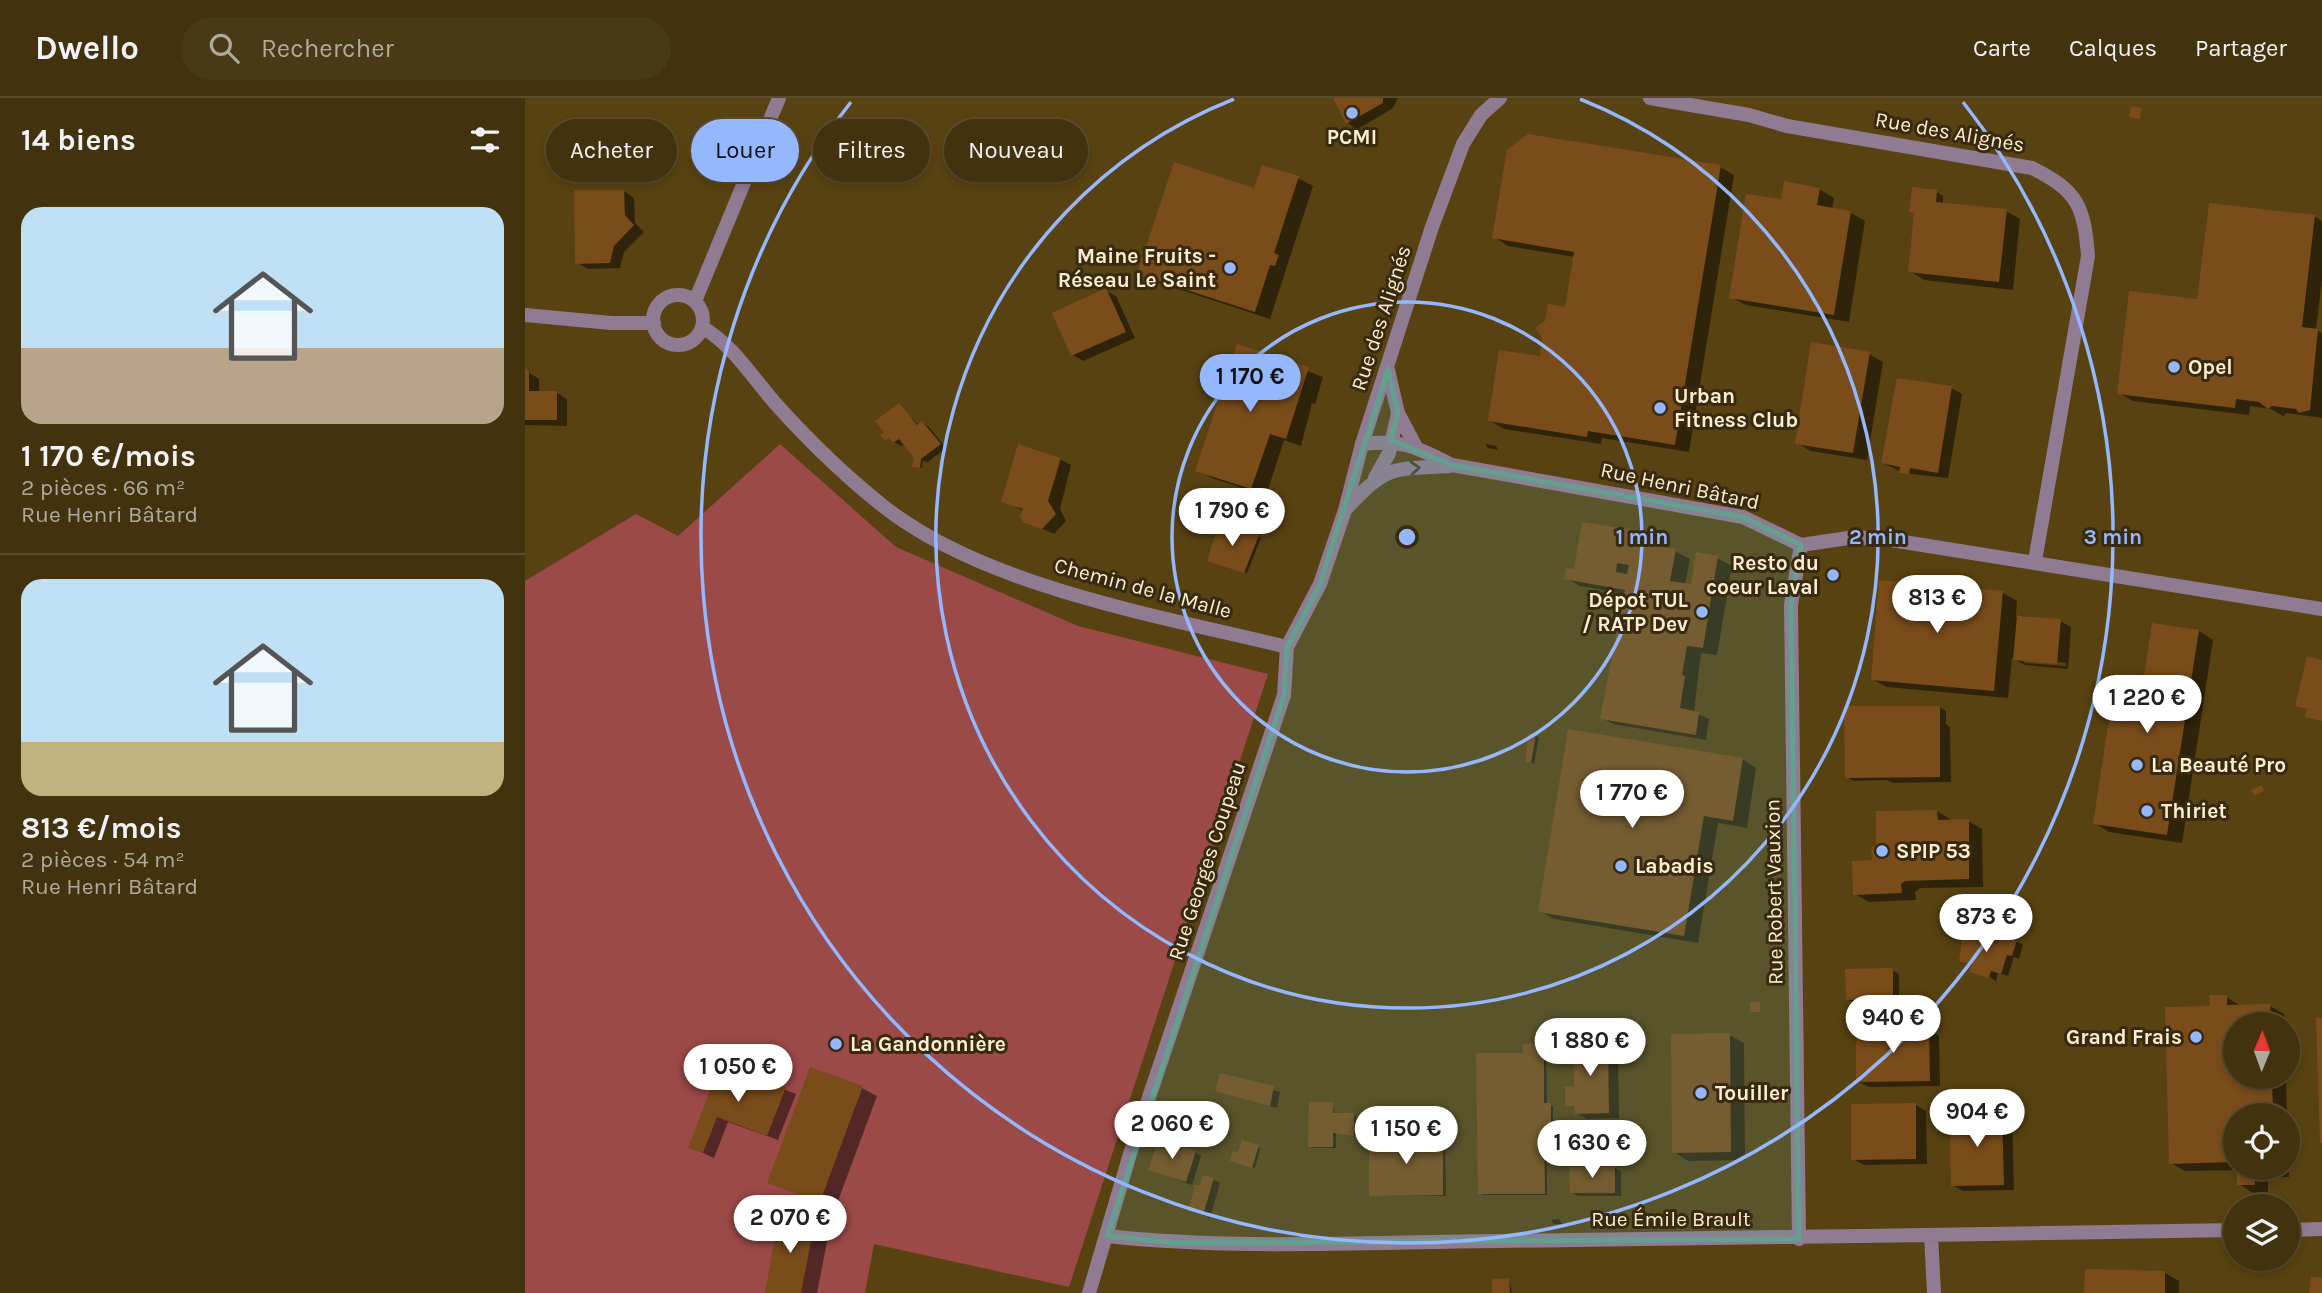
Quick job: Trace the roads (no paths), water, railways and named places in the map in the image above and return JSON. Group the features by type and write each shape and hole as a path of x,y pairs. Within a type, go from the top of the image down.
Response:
{"street":[{"path":"695,301 779,98"},
{"name":"Rue des Alignés","path":"1362,444 1432,227 1463,144 1481,115 1500,98"},
{"name":"Rue des Alignés","path":"1650,98 1749,116 1787,126 2032,168 2060,182 2070,191 2085,222 2088,256 2035,561"},
{"path":"681,295 695,301 702,313 702,327 693,340 677,345 661,338 654,323 656,309 667,298 681,295"},
{"path":"525,315 611,323 654,323"},
{"name":"Chemin de la Malle","path":"702,327 716,335 739,358 776,404 847,476 885,508 940,542 1066,593 1287,647"},
{"path":"1388,369 1398,412 1416,447"},
{"path":"1345,510 1374,478 1385,460 1398,412"},
{"name":"Rue Henri Bâtard","path":"1362,444 1391,440 1416,447 1452,466 1743,517 1801,545"},
{"name":"Rue Georges Coupeau","path":"1089,1293 1130,1154 1284,695 1287,647 1320,584 1345,510 1362,444"},
{"path":"1374,478 1404,468 1452,466"},
{"path":"1801,545 1855,537 2035,561 2322,609"},
{"name":"Rue Robert Vauxion","path":"1800,1239 1791,605 1801,545"},
{"path":"2300,1230 2322,1229"},
{"name":"Rue Émile Brault","path":"1107,1236 1176,1243 1800,1239 2223,1230"},
{"path":"1931,1235 1934,1293"}],"place":[{"name":"PCMI","path":"1352,113"},
{"name":"Maine Fruits - Réseau Le Saint","path":"1230,268"},
{"name":"Opel","path":"2174,367"},
{"name":"Urban Fitness Club","path":"1660,408"},
{"name":"Resto du coeur Laval","path":"1833,575"},
{"name":"Dépot TUL / RATP Dev","path":"1702,612"},
{"name":"La Beauté Pro","path":"2137,765"},
{"name":"Thiriet","path":"2147,811"},
{"name":"SPIP 53","path":"1882,851"},
{"name":"Labadis","path":"1621,866"},
{"name":"Grand Frais","path":"2196,1037"},
{"name":"La Gandonnière","path":"836,1044"},
{"name":"Touiller","path":"1701,1093"}]}
